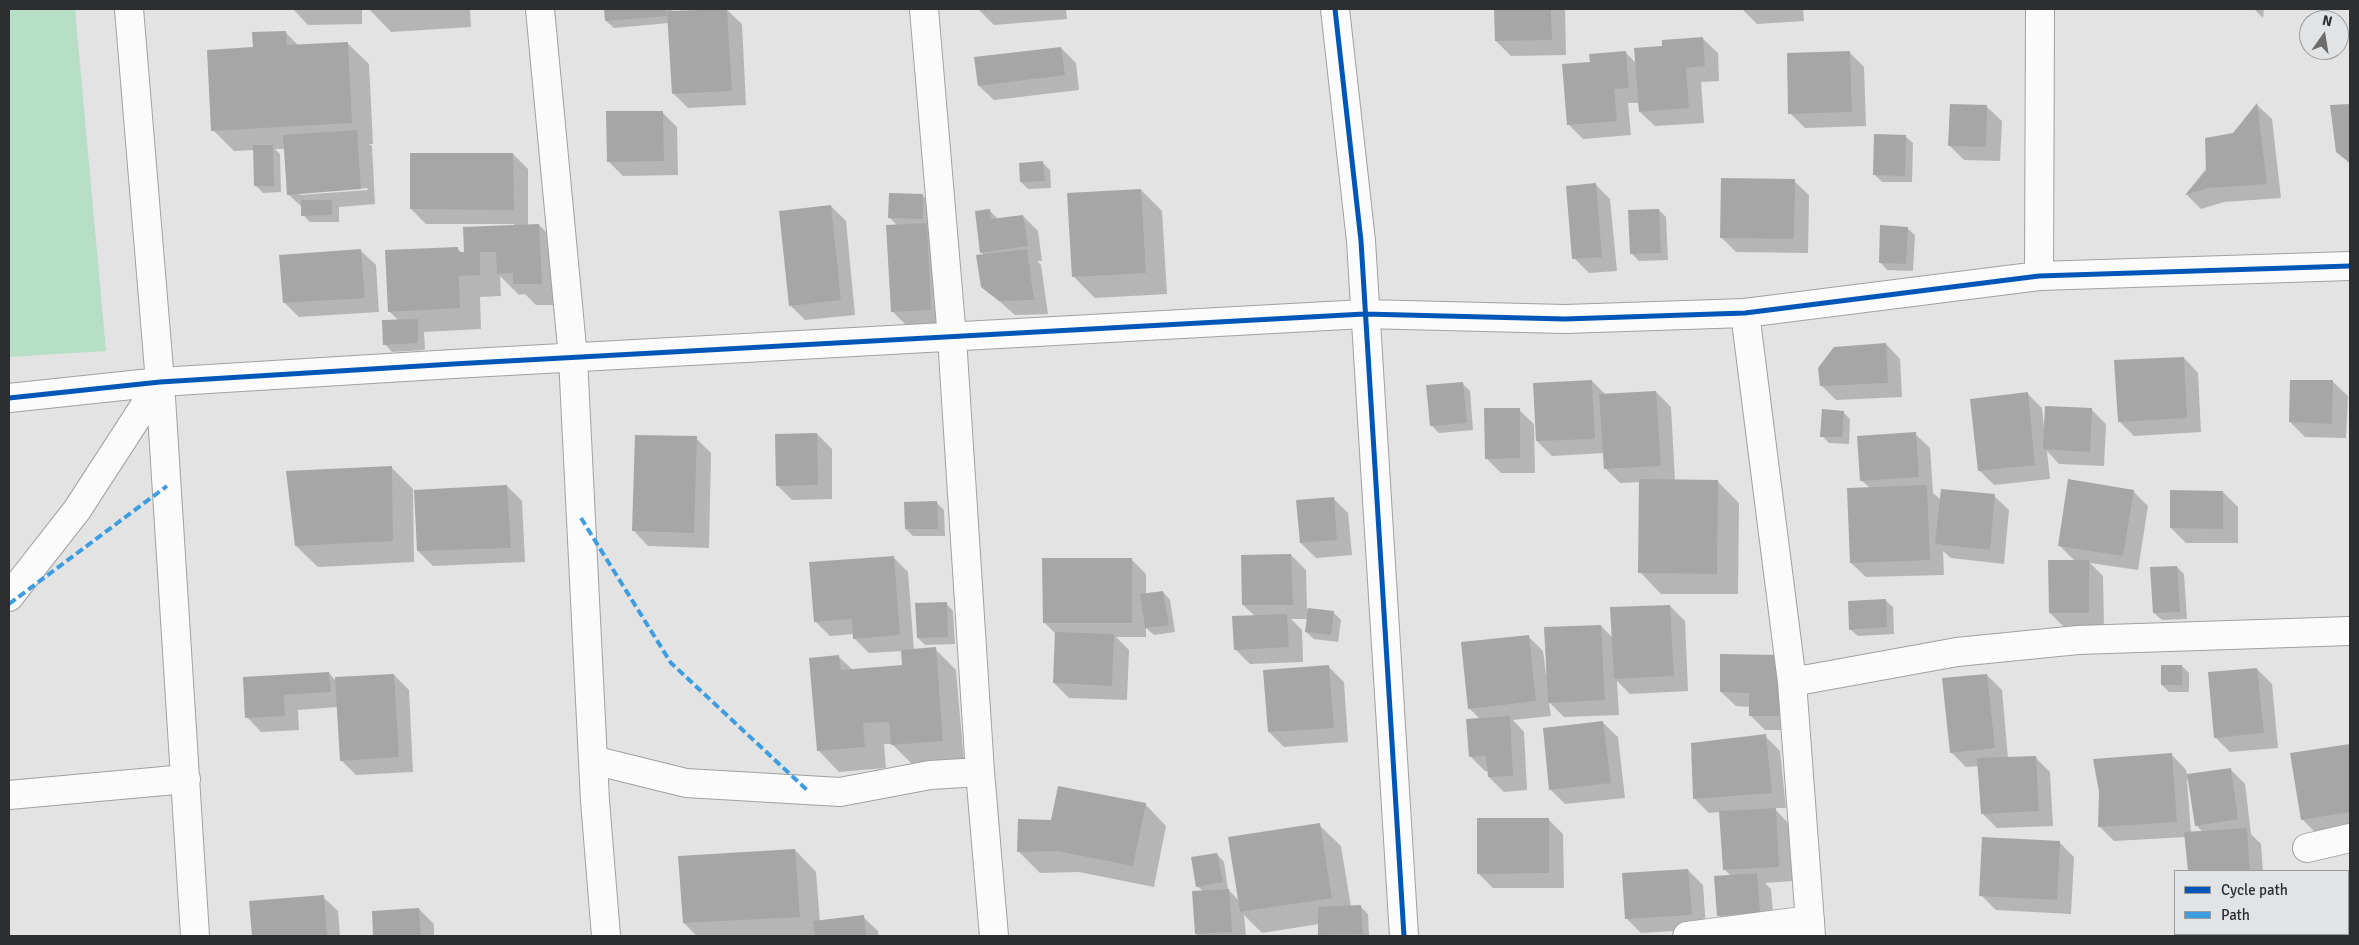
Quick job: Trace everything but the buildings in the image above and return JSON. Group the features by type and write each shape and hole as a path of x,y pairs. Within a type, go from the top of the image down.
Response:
{"street":[{"path":"129,9 160,382 196,936"},
{"path":"540,9 573,358 593,760 606,936"},
{"path":"924,9 952,338 980,772 994,936"},
{"path":"1335,9 1361,241 1364,314 1404,936"},
{"path":"2039,276 2040,9"},
{"path":"9,398 160,382 1364,314 1565,319 1745,313 2039,276 2350,266"},
{"path":"1687,936 1810,928 1792,682 1745,313"},
{"path":"9,597 77,510 160,382"},
{"path":"1792,682 1957,652 2078,640 2350,631"},
{"path":"593,760 686,783 840,792 930,775 980,772"},
{"path":"9,795 186,779"},
{"path":"2307,848 2350,838"}],"green space":[{"path":"9,9 75,9 106,351 9,357"}],"marked path":[{"path":"9,604 167,486"},
{"path":"581,518 671,663 807,790"}],"cycle path":[{"path":"1335,9 1361,241 1404,936"},
{"path":"9,398 160,382 1364,314 1565,319 1745,313 2039,276 2350,266"}]}
